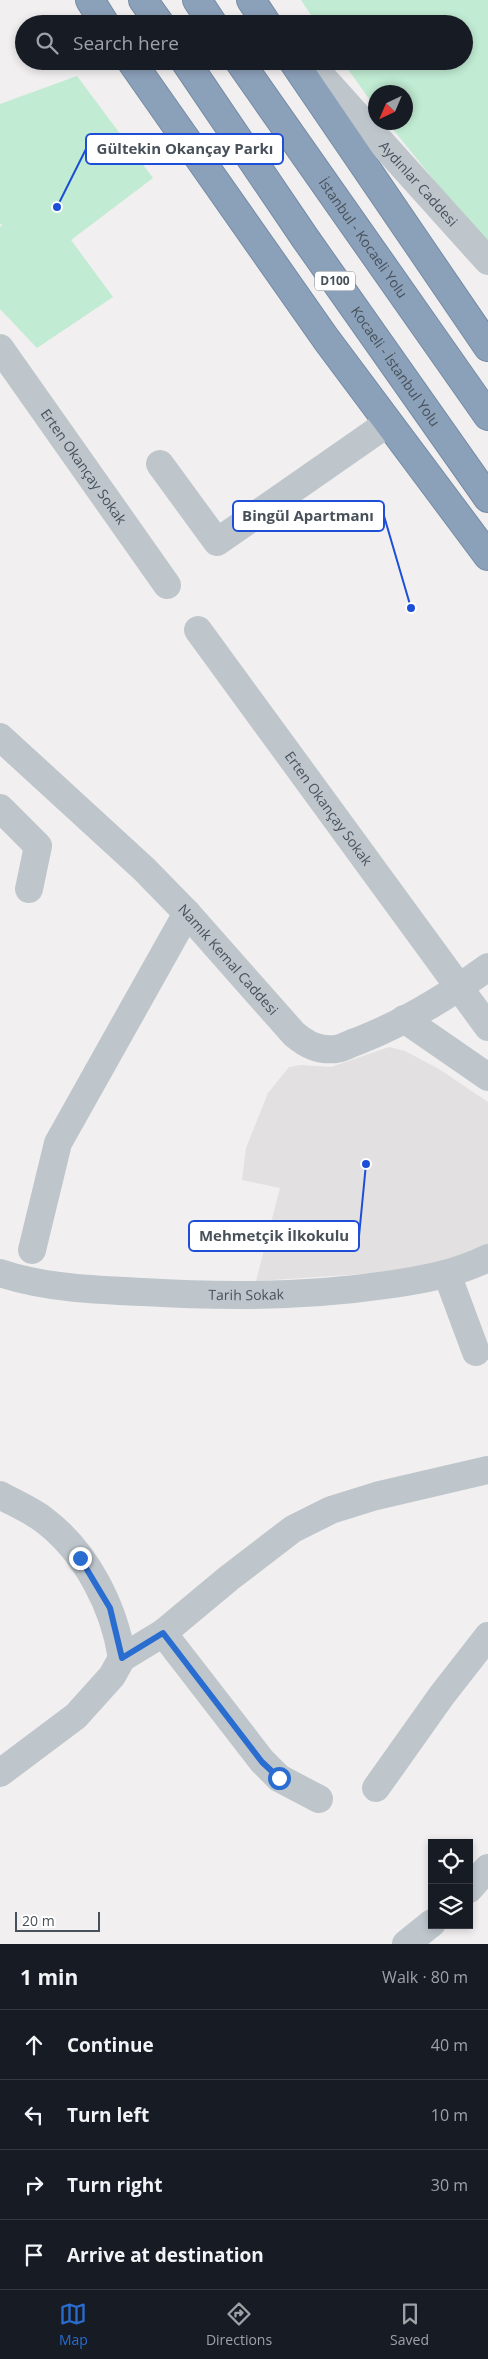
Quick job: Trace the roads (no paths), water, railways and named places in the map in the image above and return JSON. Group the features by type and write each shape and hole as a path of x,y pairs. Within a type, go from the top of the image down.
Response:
{"highway":[{"path":"90,0 100,15"},
{"path":"143,0 154,15"},
{"path":"197,0 207,15"},
{"path":"251,0 261,15"},
{"path":"137,70 267,256 388,423 488,556"},
{"name":"Kocaeli - İstanbul Yolu","path":"191,70 304,238 488,498"},
{"name":"İstanbul - Kocaeli Yolu","path":"245,70 488,416"},
{"path":"299,70 488,347"}],"street":[{"path":"255,0 268,15"},
{"name":"Aydınlar Caddesi","path":"316,70 488,260"},
{"name":"Erten Okançay Sokak","path":"0,348 167,585"},
{"path":"160,464 217,542 388,423"},
{"name":"Erten Okançay Sokak","path":"198,630 488,1027"},
{"name":"Namık Kemal Caddesi","path":"0,737 144,868 187,913 294,1034 307,1045 321,1049 337,1049 370,1036 458,988 488,967"},
{"path":"0,808 38,846 29,889"},
{"path":"32,1250 58,1143 187,913"},
{"path":"404,1019 488,1077"},
{"name":"Tarih Sokak","path":"0,1273 53,1284 106,1291 218,1295 298,1294 336,1291 432,1278 463,1270 488,1258"},
{"path":"447,1274 476,1352"},
{"path":"0,1773 76,1716 112,1676 122,1658 163,1633 273,1543 314,1518 376,1496 488,1470"},
{"path":"0,1495 44,1520 64,1538 80,1558 110,1608 122,1658"},
{"path":"163,1633 262,1762 279,1778 319,1799"},
{"path":"376,1788 442,1695 488,1636"},
{"path":"473,1885 488,1868"},
{"path":"406,1944 428,1926"}],"place":[{"name":"Gültekin Okançay Parkı","path":"57,207"},
{"name":"Bingül Apartmanı","path":"411,608"},
{"name":"Mehmetçik İlkokulu","path":"366,1164"}]}
